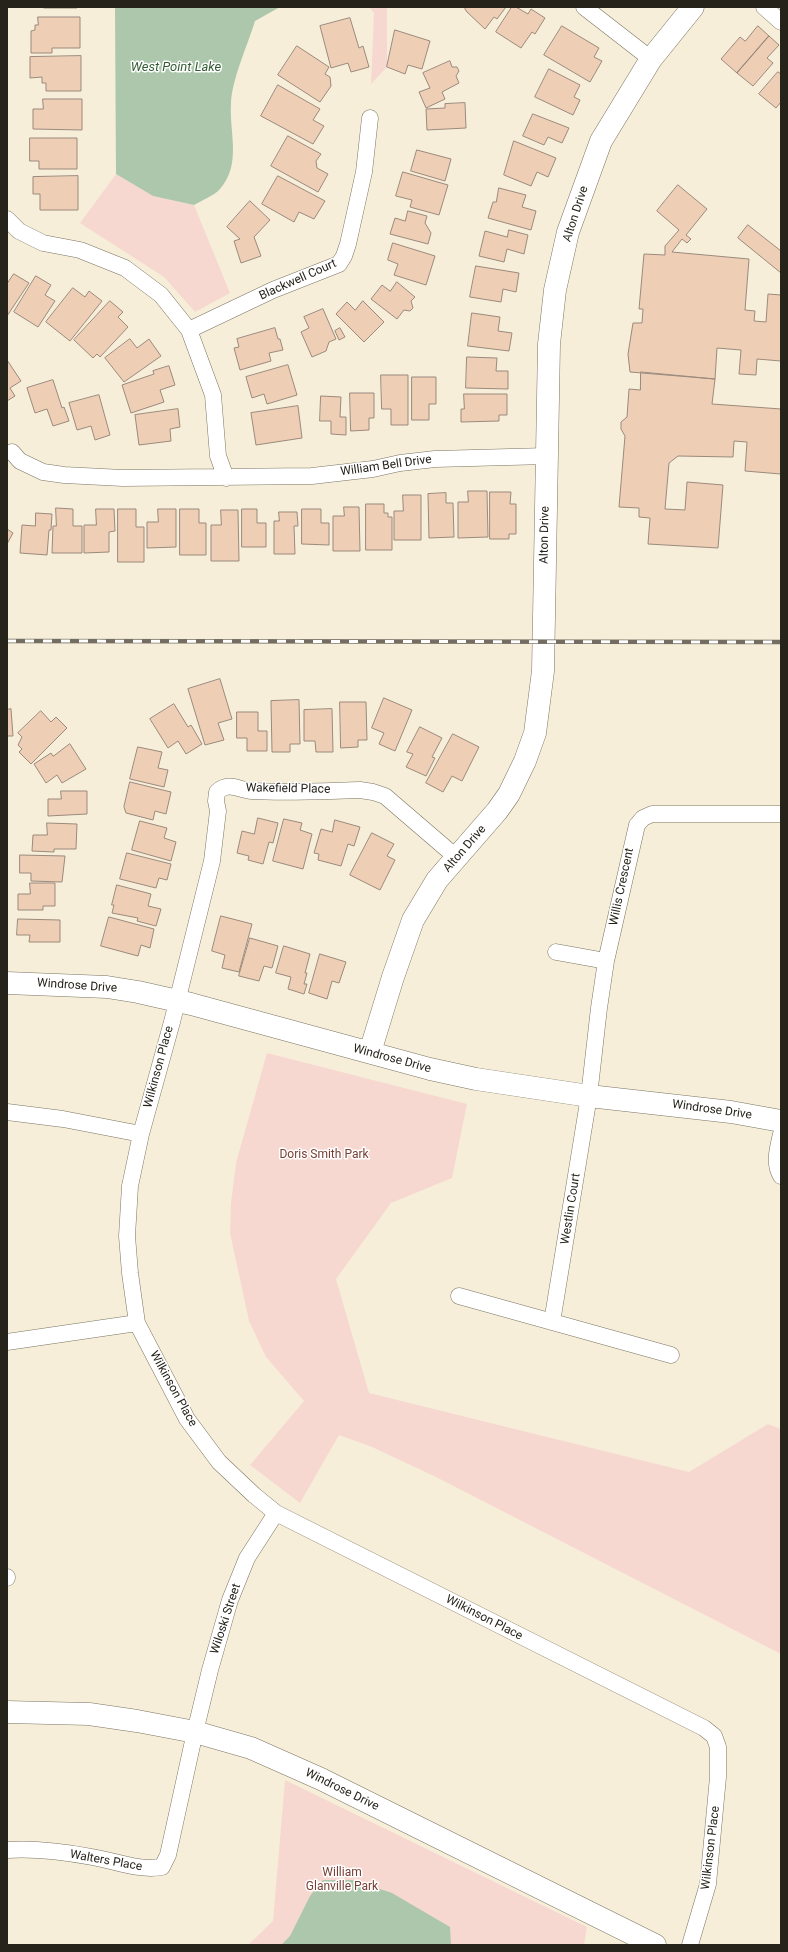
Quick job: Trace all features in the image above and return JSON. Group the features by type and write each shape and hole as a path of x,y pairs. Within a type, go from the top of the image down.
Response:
{"street":[{"path":"584,7 652,59"},
{"name":"Alton Drive","path":"370,1052 393,977 413,920 437,880 497,811 509,794 525,761 535,733 543,671 549,344 556,290 568,232 601,141 652,59 693,7"},
{"path":"764,7 781,22"},
{"name":"Blackwell Court","path":"189,330 279,288 339,264 344,256 348,244 364,172 370,118"},
{"path":"7,219 19,231 43,243 80,250 125,268 161,295 189,330 213,395 218,456 226,478"},
{"name":"William Bell Drive","path":"12,452 20,461 43,472 64,475 123,478 312,476 372,469 435,459 547,456"},
{"name":"Wakefield Place","path":"177,1000 212,861 218,811 216,801 217,792 222,787 229,786 250,790 360,790 373,792 385,796 456,857"},
{"name":"Willis Crescent","path":"589,1096 606,961 637,825 644,818 652,814 781,814"},
{"path":"556,952 606,961"},
{"name":"Windrose Drive","path":"7,983 106,987 177,1000 430,1069 476,1079 589,1096 731,1112 781,1121"},
{"name":"Wilkinson Place","path":"177,1000 141,1134 130,1186 127,1236 137,1323 187,1419 219,1462 254,1495 276,1513 704,1728 714,1736 718,1747 718,1777 711,1858 708,1884 690,1945"},
{"name":"Westlin Court","path":"552,1322 589,1096"},
{"path":"7,1112 63,1119 141,1134"},
{"path":"781,1134 776,1160 777,1170 781,1176"},
{"path":"459,1296 671,1355"},
{"path":"7,1342 137,1323"},
{"name":"Wiloski Street","path":"195,1732 210,1670 230,1600 248,1558 276,1513"},
{"name":"Windrose Drive","path":"7,1712 89,1714 137,1721 195,1732 251,1748 321,1779 655,1945"},
{"name":"Walters Place","path":"7,1850 52,1852 91,1857 150,1869 162,1867 168,1855 195,1732"}],"green space":[{"path":"369,7 387,7 387,67 371,84 374,13"},
{"path":"116,174 153,196 194,205 230,293 195,312 164,277 80,223"},
{"name":"Doris Smith Park","path":"267,1053 467,1104 452,1178 391,1203 336,1279 369,1393 689,1472 768,1424 781,1429 781,1654 436,1477 372,1447 339,1435 300,1503 250,1465 304,1401 266,1357 249,1321 230,1233 231,1203 236,1163"},
{"name":"William Glanville Park","path":"285,1780 587,1927 584,1945 248,1945 273,1921"}],"water":[{"name":"West Point Lake","path":"115,7 280,7 255,21 237,73 231,103 233,159 227,179 220,189 211,196 194,205 153,196 116,174"},
{"path":"323,1880 353,1880 392,1893 450,1927 451,1945 281,1945 290,1936 310,1896"}],"building":[{"path":"77,7 77,8 44,8"},
{"path":"466,7 506,7 497,19 494,17 485,29 467,12 465,9"},
{"path":"512,7 516,7 528,14 531,9 545,18 535,34 532,32 521,48 496,32"},
{"path":"38,17 80,17 80,48 52,48 52,53 31,53 31,31 35,30 35,25 38,25"},
{"path":"350,18 359,48 363,46 369,67 351,72 348,63 331,68 320,26"},
{"path":"562,26 599,48 594,57 602,61 590,82 544,55"},
{"path":"758,26 769,36 737,73 721,59 740,37 745,41"},
{"path":"395,30 430,41 422,69 408,65 405,74 387,67"},
{"path":"769,36 779,45 767,58 773,63 753,86 737,73"},
{"path":"297,46 329,67 325,74 330,77 331,86 320,102 278,75"},
{"path":"81,56 81,91 46,91 46,83 42,83 42,77 30,78 30,57"},
{"path":"450,61 452,67 457,67 459,71 456,76 459,83 442,92 445,99 426,108 419,92 430,88 423,73"},
{"path":"549,69 580,85 574,97 580,100 573,115 535,97"},
{"path":"778,72 781,74 781,102 776,108 759,94"},
{"path":"278,85 320,109 313,120 324,126 313,144 261,116"},
{"path":"43,99 82,99 82,130 33,129 33,109 43,109"},
{"path":"465,103 466,128 427,130 426,109 445,108 445,104"},
{"path":"533,114 569,128 562,143 548,137 544,145 523,136"},
{"path":"288,136 321,154 316,161 317,168 328,174 318,192 271,166"},
{"path":"30,138 77,138 77,169 39,169 39,161 30,161"},
{"path":"514,141 556,158 548,177 537,172 531,186 504,175"},
{"path":"417,150 451,159 445,181 411,171"},
{"path":"403,172 448,185 439,215 410,207 412,200 396,196"},
{"path":"78,176 78,210 40,210 40,194 33,194 33,177"},
{"path":"278,176 325,201 314,219 299,212 294,222 262,204"},
{"path":"678,185 707,209 686,235 691,239 687,243 682,239 672,252 749,259 745,310 755,311 754,321 766,322 768,294 781,295 781,361 757,359 756,375 739,374 741,350 717,348 715,379 630,372 628,354 633,323 642,323 643,309 639,309 644,254 665,255 665,246 679,230 657,211"},
{"path":"499,188 526,195 522,207 536,211 531,230 488,218 493,202 496,202"},
{"path":"250,201 270,220 254,237 261,256 241,263 234,241 240,239 227,227"},
{"path":"408,211 427,216 425,223 431,233 428,244 390,234 395,218 405,221"},
{"path":"748,225 781,251 781,273 738,238"},
{"path":"509,230 528,235 524,254 507,249 504,262 479,256 485,231 507,237"},
{"path":"393,243 435,256 426,285 394,275 398,264 388,260"},
{"path":"476,266 519,273 516,292 503,289 501,302 470,297"},
{"path":"14,274 29,283 7,316 7,284"},
{"path":"36,276 51,285 45,295 55,301 38,327 14,312"},
{"path":"397,282 415,297 411,301 413,308 410,311 404,310 397,319 371,299 382,285 390,291"},
{"path":"73,288 85,297 89,291 102,301 70,341 46,322"},
{"path":"110,301 123,312 118,317 128,327 100,357 97,354 93,358 74,340"},
{"path":"363,301 384,322 364,342 336,314 347,302 355,310"},
{"path":"323,309 336,339 329,342 326,351 312,357 301,332 309,328 304,317"},
{"path":"472,313 500,317 498,331 512,333 509,351 468,346"},
{"path":"275,328 283,350 269,353 271,361 240,370 234,348 239,347 237,339"},
{"path":"340,328 345,337 339,340 335,331"},
{"path":"130,339 137,348 149,339 161,356 124,382 105,358"},
{"path":"467,357 497,358 496,371 508,371 508,389 466,388"},
{"path":"7,360 21,381 10,388 15,396 7,401"},
{"path":"288,365 297,395 267,404 264,394 252,398 246,377"},
{"path":"169,366 175,385 160,390 164,402 131,413 122,385 154,374 153,371"},
{"path":"641,372 715,379 712,404 781,409 781,474 745,471 747,442 734,441 733,457 678,456 669,463 665,509 685,510 687,482 723,485 718,548 648,544 650,518 639,517 639,508 619,507 625,436 621,429 621,422 627,417 629,389 640,390"},
{"path":"381,375 408,375 408,425 391,425 391,409 382,409"},
{"path":"412,377 436,377 436,404 429,404 429,420 412,420"},
{"path":"53,380 62,408 64,407 69,421 53,426 47,409 35,413 27,388"},
{"path":"350,393 374,393 374,418 369,418 369,430 351,431"},
{"path":"464,394 507,394 507,415 499,415 499,421 461,422 461,409 464,409"},
{"path":"99,395 110,435 95,440 91,426 77,430 69,403"},
{"path":"321,396 341,397 340,417 346,417 346,435 331,434 331,421 320,421"},
{"path":"298,406 302,438 256,445 251,413"},
{"path":"178,409 180,427 170,429 171,441 139,445 135,415"},
{"path":"468,491 487,491 488,537 458,538 458,502 468,502"},
{"path":"490,492 511,492 510,504 516,504 516,534 509,534 509,539 490,539"},
{"path":"446,493 446,503 453,503 454,537 429,538 428,494"},
{"path":"403,495 421,495 421,540 394,540 394,511 403,511"},
{"path":"366,504 384,504 384,513 388,513 388,517 392,517 392,550 366,550"},
{"path":"344,507 359,507 360,551 333,551 333,516 344,516"},
{"path":"56,508 73,509 73,526 82,526 82,553 52,553 53,526 56,526"},
{"path":"96,509 114,509 115,531 109,532 109,552 84,553 84,525 96,525"},
{"path":"118,509 136,509 136,527 144,527 144,562 118,562"},
{"path":"158,509 176,509 176,547 147,548 147,522 158,522"},
{"path":"180,509 199,509 199,523 206,523 206,555 180,555"},
{"path":"242,509 257,509 257,523 266,523 266,547 242,547"},
{"path":"302,509 321,509 321,523 329,523 329,545 302,544"},
{"path":"221,510 238,510 239,561 211,561 211,525 221,525"},
{"path":"279,512 297,512 298,526 294,526 295,554 274,554 274,521 279,521"},
{"path":"36,513 52,514 47,555 20,553 22,525 35,526"},
{"path":"7,529 13,533 7,544"},
{"path":"220,679 232,719 218,723 224,740 205,745 188,689"},
{"path":"384,698 412,710 395,751 379,744 384,733 372,728"},
{"path":"299,700 300,744 290,744 290,752 272,752 271,701"},
{"path":"340,702 366,702 367,740 358,740 358,747 341,748"},
{"path":"174,704 188,727 191,725 202,744 186,754 178,741 168,748 150,719"},
{"path":"11,709 13,736 7,736 7,710"},
{"path":"332,709 333,752 316,752 315,741 304,741 304,710"},
{"path":"41,711 51,722 56,717 67,728 31,764 19,752 22,749 18,745 22,737 18,733"},
{"path":"237,712 258,712 258,731 267,731 267,751 247,751 247,738 237,738"},
{"path":"420,727 442,738 432,757 435,758 426,776 406,767 413,754 407,752"},
{"path":"453,734 479,747 462,781 452,776 443,792 426,783"},
{"path":"70,744 86,769 62,783 57,775 46,783 34,764 51,753 53,756"},
{"path":"138,747 162,752 158,768 168,770 164,787 130,779"},
{"path":"130,782 171,792 166,814 155,811 153,820 126,813 124,807"},
{"path":"61,791 87,791 87,814 48,816 48,799 61,799"},
{"path":"258,818 278,823 273,843 269,842 263,864 248,860 249,856 237,853 242,831 254,834"},
{"path":"284,819 302,823 300,830 312,834 303,869 273,861"},
{"path":"335,820 360,827 354,846 348,844 341,866 318,860 319,854 314,853 321,829 332,832"},
{"path":"140,821 167,828 164,838 176,842 171,861 132,850"},
{"path":"47,823 77,824 76,849 54,849 54,852 32,851 33,835 47,835"},
{"path":"372,833 394,844 387,856 395,860 380,890 350,875"},
{"path":"127,853 171,864 167,880 159,878 156,888 120,879"},
{"path":"20,855 65,856 62,882 31,881 31,873 20,873"},
{"path":"30,883 55,883 55,906 43,906 43,910 18,910 18,894 30,894"},
{"path":"117,885 151,894 148,906 161,909 156,926 137,921 138,918 112,913 114,905 112,905"},
{"path":"221,916 252,924 239,972 222,968 225,955 212,951"},
{"path":"109,917 154,929 150,948 141,945 138,956 101,946"},
{"path":"18,919 60,920 60,942 29,942 30,935 17,935"},
{"path":"250,938 278,946 272,968 264,966 259,981 239,976"},
{"path":"284,946 310,954 305,973 307,973 304,984 307,984 304,994 288,989 291,977 276,973"},
{"path":"320,954 346,962 339,983 332,981 327,999 309,993"}],"railway":[{"path":"7,641 781,642"}]}
